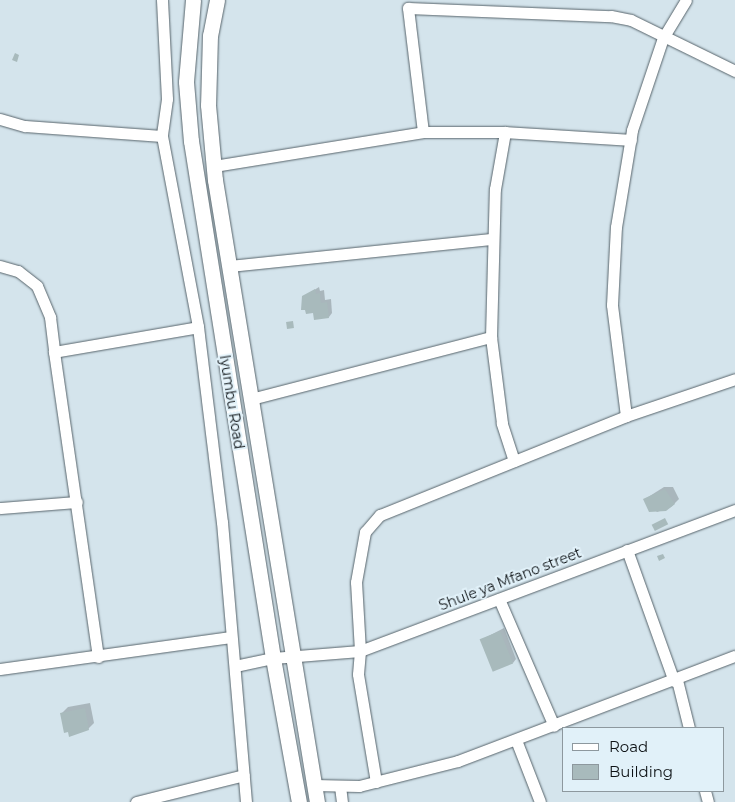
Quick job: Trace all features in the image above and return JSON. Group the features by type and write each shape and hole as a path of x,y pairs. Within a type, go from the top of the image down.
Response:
{"main road":[{"name":"Iyumbu Road","path":"193,0 186,82 191,142 273,658 299,802"},
{"name":"Iyumbu Road","path":"217,0 210,35 208,105 214,166 317,802"}],"street":[{"path":"162,0 167,99 162,136 198,327 222,522 231,637 236,666 237,720 246,802"},
{"path":"558,0 560,12"},
{"path":"626,416 612,305 616,227 631,140 664,38 686,0"},
{"path":"423,132 408,4 560,12 631,20 664,38 735,71"},
{"path":"0,119 25,126 162,136"},
{"path":"214,166 423,132 505,132 631,140"},
{"path":"505,132 495,189 491,337 502,423 514,461"},
{"path":"230,266 493,239"},
{"path":"0,266 18,271 37,286 50,317 98,657"},
{"path":"54,352 198,327"},
{"path":"251,399 491,337"},
{"path":"376,782 358,674 360,651 356,582 365,532 380,515 626,416 735,379"},
{"path":"0,508 77,502"},
{"name":"Shule ya Mfano street","path":"236,666 273,658 326,656 360,651 735,510"},
{"path":"627,550 675,680 689,727"},
{"path":"499,599 554,726"},
{"path":"0,669 98,657 231,637"},
{"path":"314,785 359,786 458,761 735,656"},
{"path":"516,740 540,802"},
{"path":"136,802 244,776"},
{"path":"340,786 342,802"}],"building":[{"path":"15,53 19,55 17,62 12,60"},
{"path":"315,289 316,294 320,293 321,303 327,302 329,318 314,320 313,313 306,314 305,310 301,310 302,296"},
{"path":"293,321 294,328 287,329 286,322"},
{"path":"665,489 675,504 666,511 649,512 643,499"},
{"path":"665,518 668,524 655,531 652,525"},
{"path":"663,554 665,558 659,561 657,556"},
{"path":"500,631 513,663 493,672 480,639"},
{"path":"85,708 89,730 69,737 68,732 64,733 60,713"}]}
